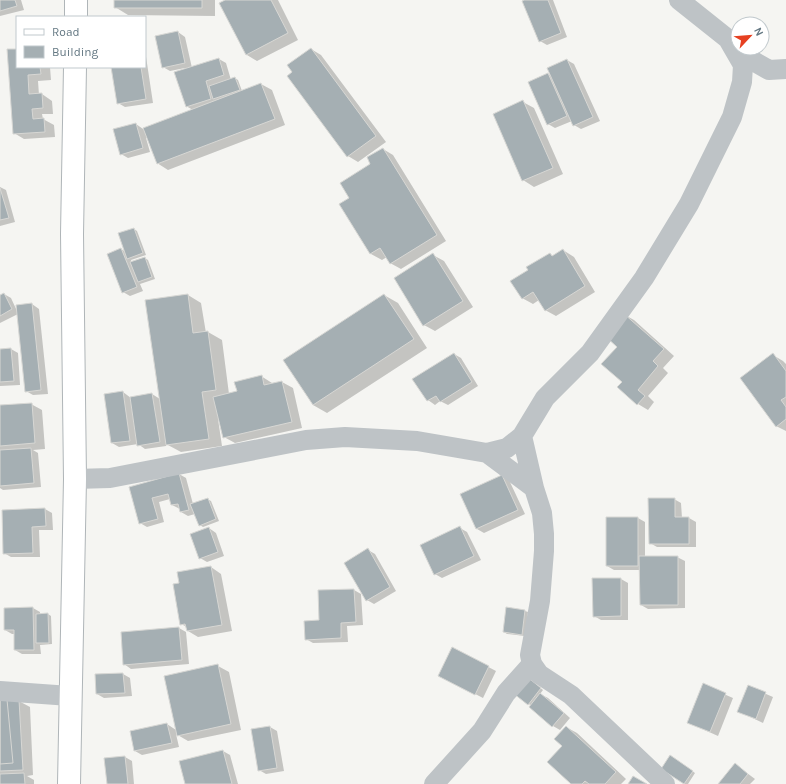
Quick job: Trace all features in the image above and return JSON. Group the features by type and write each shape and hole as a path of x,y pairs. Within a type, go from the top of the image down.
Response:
{"main road":[{"path":"76,0 76,16"},
{"path":"69,784 75,479 72,234 75,68"}],"street":[{"path":"679,0 730,42"},
{"path":"75,479 110,478 306,440 346,437 417,441 486,453 507,448 522,436 545,398 590,353 644,278 689,204 732,117 742,82 743,65 738,56"},
{"path":"747,56 769,70 786,68"},
{"path":"522,436 534,488 542,513 544,551 540,601 530,655 532,664 539,674 571,695 665,784"},
{"path":"486,453 534,488"},
{"path":"434,784 482,731 506,693 532,664"},
{"path":"0,691 70,696"}],"building":[{"path":"0,0 15,0 17,6 0,11"},
{"path":"114,0 202,0 202,8 114,8"},
{"path":"225,0 271,0 288,33 246,55 219,3"},
{"path":"548,0 561,33 539,42 522,1"},
{"path":"178,31 185,63 162,68 155,36"},
{"path":"311,48 376,136 347,157 287,76 292,72 287,65"},
{"path":"7,49 16,49 16,68 40,68 41,74 28,75 29,94 42,93 43,108 32,109 33,119 44,118 45,132 13,134"},
{"path":"219,58 224,75 206,81 211,99 186,107 174,72"},
{"path":"567,59 593,117 573,126 547,68"},
{"path":"111,68 141,68 146,99 117,104"},
{"path":"548,73 567,116 547,125 528,82"},
{"path":"235,77 240,90 213,99 209,86"},
{"path":"261,83 275,119 157,164 143,128"},
{"path":"523,100 553,168 522,181 493,114"},
{"path":"136,123 143,148 120,155 113,129"},
{"path":"383,148 437,235 390,264 380,248 370,254 339,204 349,198 340,183 370,164 367,157"},
{"path":"0,188 9,218 0,220"},
{"path":"134,228 143,253 127,259 118,233"},
{"path":"121,248 137,287 122,293 107,254"},
{"path":"563,249 585,286 545,311 533,292 522,299 510,281 528,270 526,267 550,253 552,256"},
{"path":"433,253 463,301 423,326 394,278"},
{"path":"145,257 152,277 138,282 130,262"},
{"path":"4,293 12,309 0,316 0,295"},
{"path":"188,294 193,333 208,331 216,390 202,392 209,439 166,445 145,300"},
{"path":"384,294 414,339 313,405 283,360"},
{"path":"32,303 41,390 25,392 16,305"},
{"path":"623,313 664,349 653,361 658,366 638,390 645,396 637,405 617,387 622,382 601,364 617,347 604,335"},
{"path":"11,348 14,381 0,382 0,349"},
{"path":"454,353 472,382 440,402 436,396 427,401 412,379"},
{"path":"773,353 786,371 786,397 781,400 786,407 786,419 776,427 740,378"},
{"path":"262,375 264,385 282,381 292,422 223,438 213,397 237,391 234,382"},
{"path":"123,391 130,441 111,443 104,394"},
{"path":"152,393 160,442 137,446 130,397"},
{"path":"32,403 35,443 0,446 0,405"},
{"path":"31,448 34,483 0,486 0,450"},
{"path":"179,473 189,510 180,512 178,504 171,505 168,494 152,498 158,519 139,524 129,487"},
{"path":"502,475 518,510 476,529 460,494"},
{"path":"208,498 216,519 199,526 190,504"},
{"path":"648,498 675,498 675,517 689,517 689,544 649,544"},
{"path":"45,508 46,526 32,527 33,553 3,554 2,510"},
{"path":"606,517 638,517 638,566 606,566"},
{"path":"460,526 474,556 434,575 420,545"},
{"path":"209,527 218,552 199,559 190,534"},
{"path":"368,548 390,587 366,601 344,563"},
{"path":"639,556 678,556 678,605 640,605"},
{"path":"211,566 222,625 187,631 185,624 180,625 173,584 179,583 177,572"},
{"path":"592,578 621,578 621,616 593,617"},
{"path":"354,589 356,622 341,623 341,638 305,640 304,621 319,620 318,590"},
{"path":"33,607 34,650 14,650 14,630 4,630 4,608"},
{"path":"506,607 525,610 522,635 503,632"},
{"path":"48,613 49,643 36,643 36,614"},
{"path":"179,627 182,660 123,665 121,632"},
{"path":"452,647 489,666 475,695 438,676"},
{"path":"218,664 231,724 177,736 164,676"},
{"path":"123,673 125,693 96,694 95,674"},
{"path":"526,676 541,688 528,705 513,693"},
{"path":"703,683 726,693 710,732 687,723"},
{"path":"748,685 766,692 756,719 737,712"},
{"path":"6,689 13,763 0,764 0,690"},
{"path":"540,693 564,713 552,727 529,707"},
{"path":"0,700 19,700 23,770 0,771"},
{"path":"167,723 172,743 134,751 130,731"},
{"path":"270,726 277,768 258,771 251,729"},
{"path":"566,726 616,772 605,784 589,784 585,781 582,784 571,784 547,762 562,746 554,739"},
{"path":"223,750 232,784 185,784 179,761"},
{"path":"670,755 693,771 684,784 661,769"},
{"path":"125,756 128,784 107,784 104,758"},
{"path":"735,763 748,774 740,784 718,784"},
{"path":"24,773 25,784 0,784 0,774"},
{"path":"633,776 647,784 628,784"}]}
